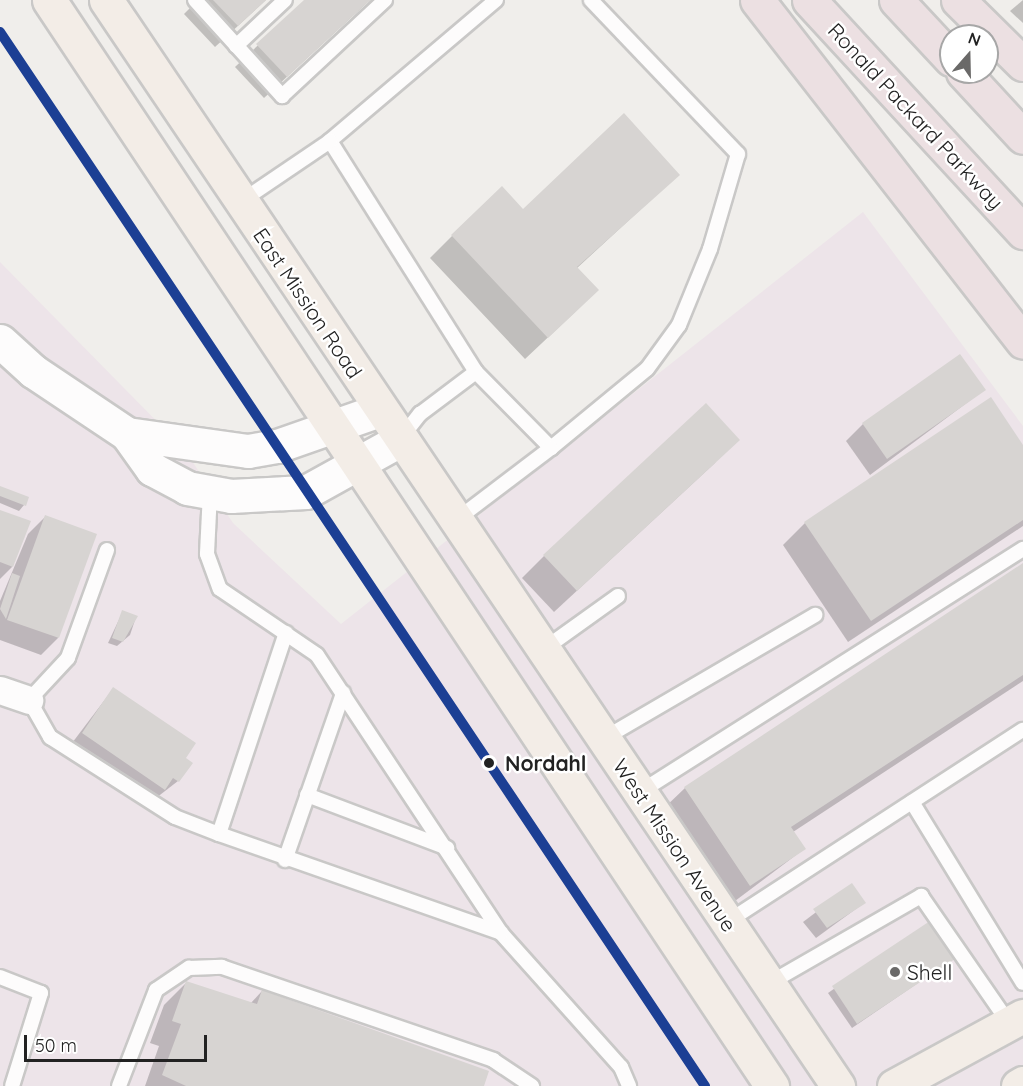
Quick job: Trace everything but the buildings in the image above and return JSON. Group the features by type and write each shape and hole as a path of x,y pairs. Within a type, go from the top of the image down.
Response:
{"highway":[{"path":"757,0 1023,342"},
{"name":"Ronald Packard Parkway","path":"809,0 1023,232"},
{"path":"897,0 939,46"},
{"path":"958,0 1023,64"},
{"path":"974,84 1023,137"}],"main road":[{"path":"49,0 331,427 453,603 772,1086"},
{"name":"East Mission Road","path":"106,0 380,410 398,441 456,520 510,605"},
{"name":"West Mission Avenue","path":"510,605 838,1086"},
{"path":"894,1086 1016,1020"},
{"path":"1018,1086 1023,1083"}],"street":[{"path":"0,341 33,371 127,434 152,470 187,488 210,492 306,492 358,467 398,441"},
{"path":"127,434 248,451 380,410"},
{"path":"0,690 29,700"}],"lane":[{"path":"195,0 282,96 386,0"},
{"path":"236,46 285,0"},
{"path":"240,202 330,141 496,0"},
{"path":"456,520 551,448 646,369 679,325 710,249 738,154 591,0"},
{"path":"330,141 476,372 551,448"},
{"path":"398,441 420,414 476,372"},
{"path":"380,410 420,414"},
{"path":"210,492 207,554 220,589 317,655 447,848 501,933 621,1066 629,1086"},
{"path":"639,792 1023,549"},
{"path":"107,550 68,658 29,700 50,737 175,817 285,860 501,933"},
{"path":"542,651 618,596"},
{"path":"603,739 815,615"},
{"path":"219,834 286,633"},
{"path":"285,860 343,693"},
{"path":"727,922 1023,730"},
{"path":"307,795 447,848"},
{"path":"912,802 1023,983"},
{"path":"768,984 921,896 1016,1020"},
{"path":"119,1086 156,990 189,968 222,967 493,1060 532,1086"},
{"path":"0,977 41,993 10,1086 0,1083"}],"shaded area":[{"path":"863,212 1023,426 1023,1086 0,1086 0,262 184,449 233,523 341,624"}],"transit line":[{"path":"0,32 705,1086"}],"place":[{"name":"Nordahl","path":"489,763"},
{"name":"Shell","path":"895,972"}]}
